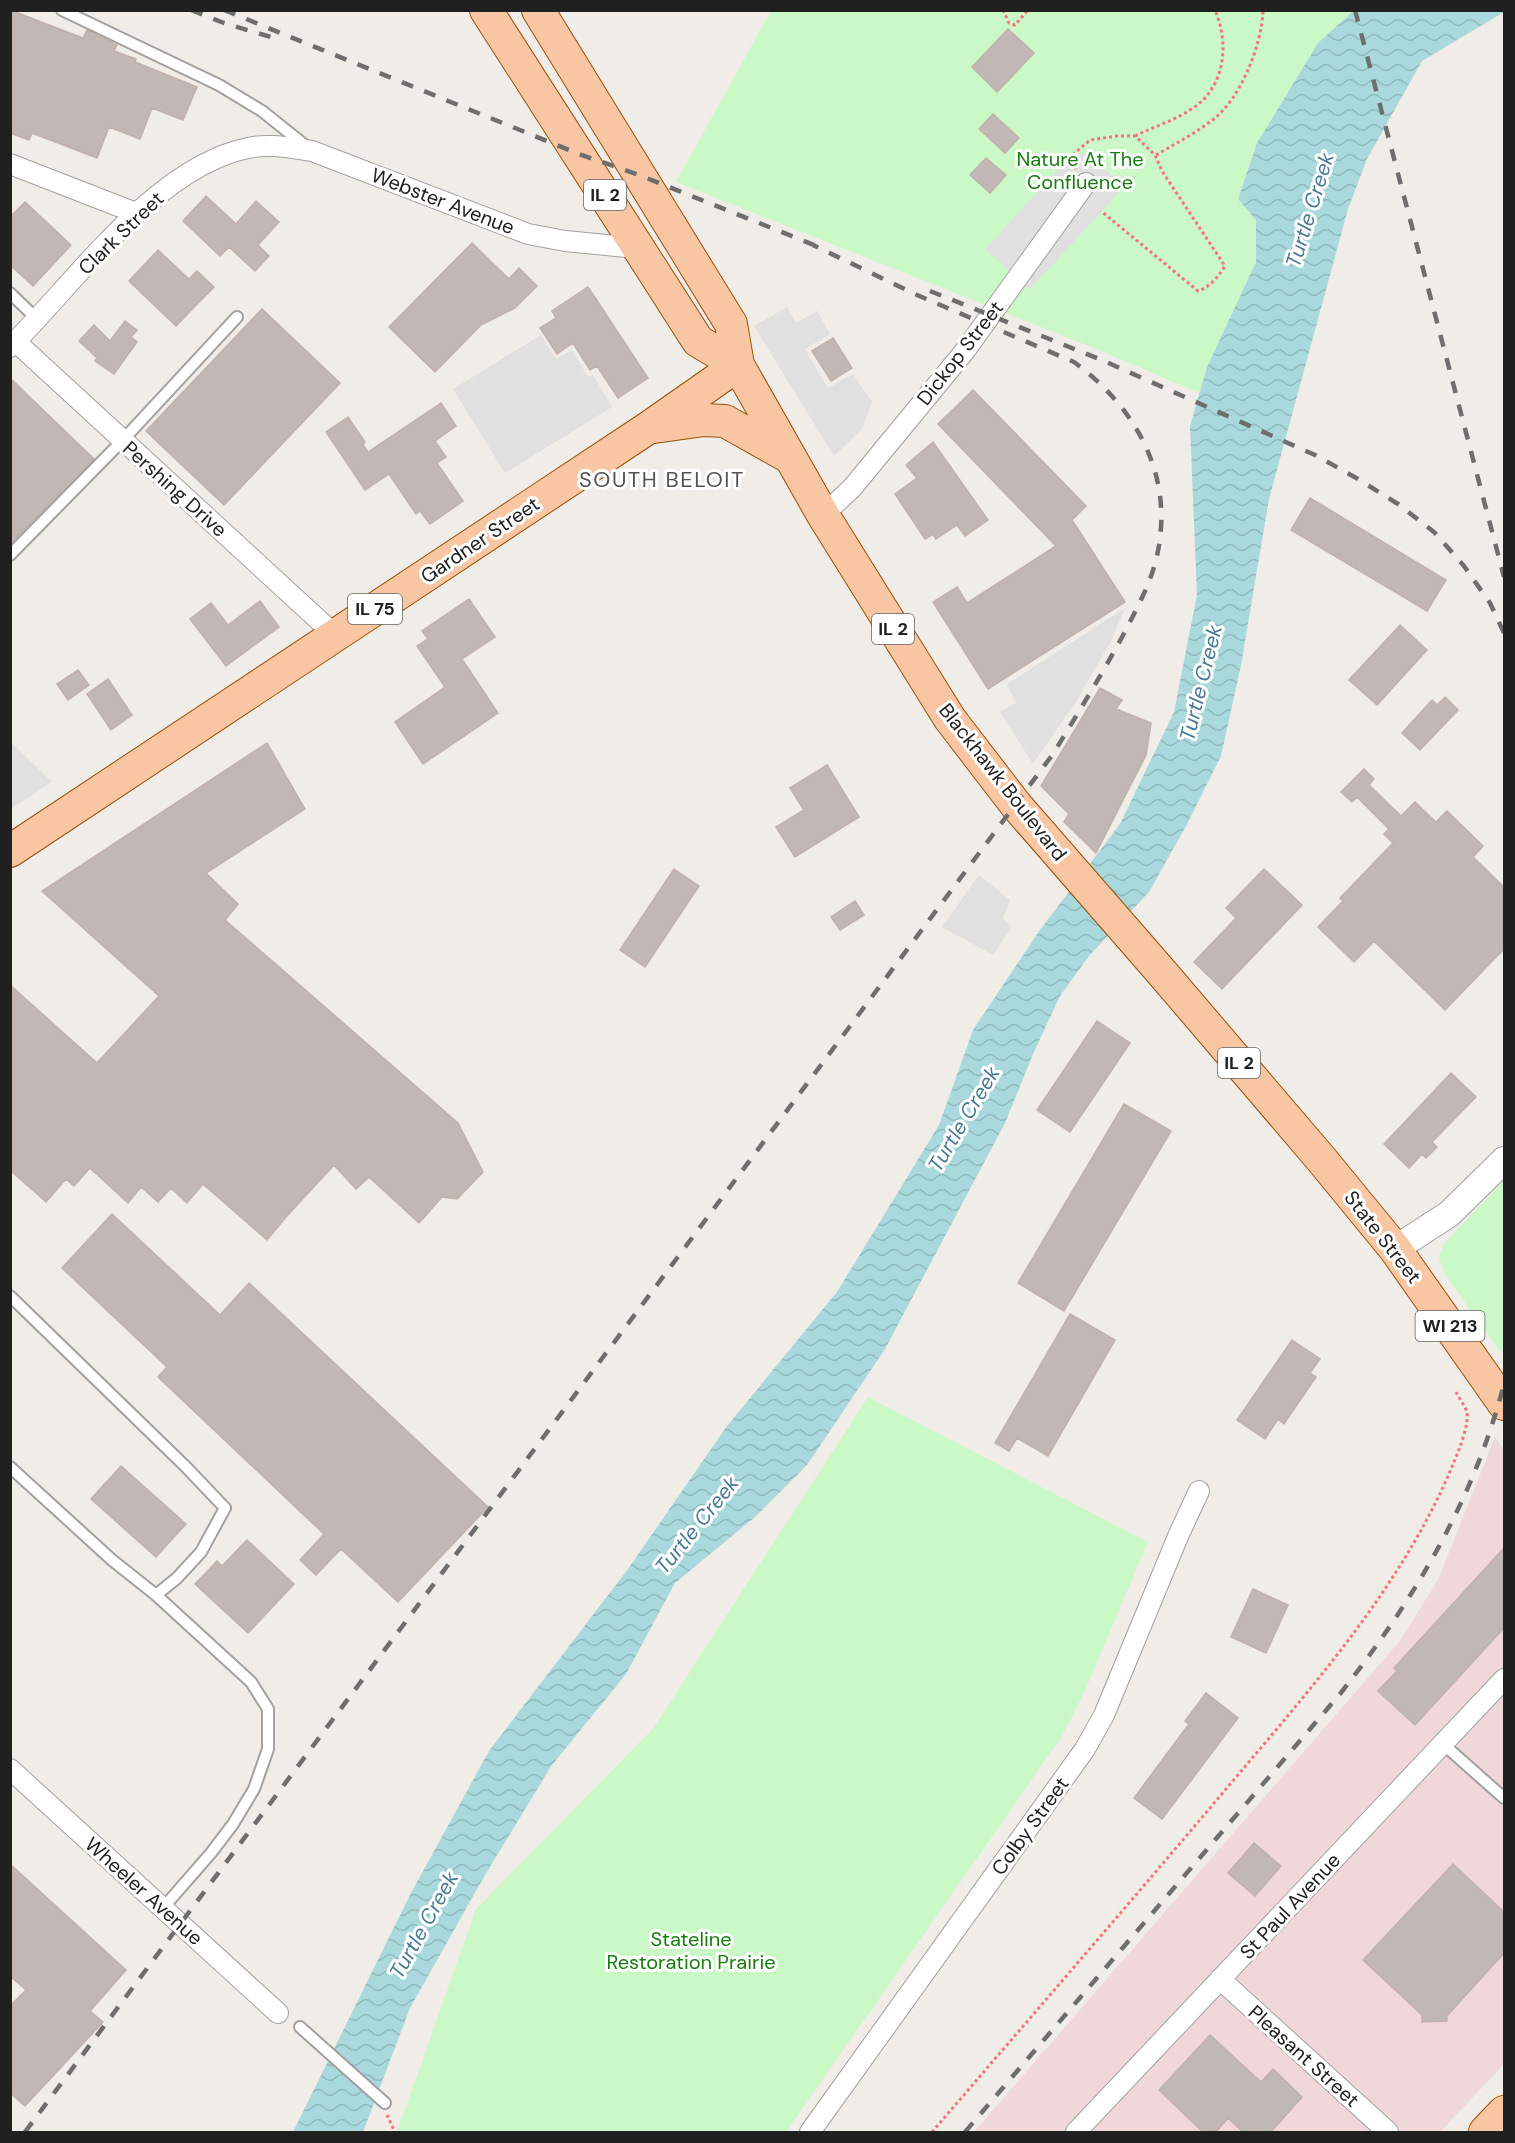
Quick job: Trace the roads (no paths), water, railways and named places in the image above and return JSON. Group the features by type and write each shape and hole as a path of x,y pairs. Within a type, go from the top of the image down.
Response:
{"main road":[{"name":"IL 2","path":"486,10 698,341 738,365"},
{"name":"Blackhawk Boulevard","path":"538,10 731,324 738,365 789,457 880,610 951,719 1016,806 1156,965 1322,1160"},
{"name":"Gardner Street","path":"10,851 648,428 738,365"},
{"path":"648,428 704,420 725,421 789,457"},
{"name":"State Street","path":"1322,1160 1395,1249 1504,1404"},
{"path":"1485,2133 1504,2112"}],"street":[{"name":"Webster Avenue","path":"250,147 281,146 312,152 528,234 565,241 637,248"},
{"name":"Clark Street","path":"13,344 136,213 195,168 225,154 250,147"},
{"path":"10,164 136,213"},
{"name":"Dickop Street","path":"823,515 852,488 964,352 1086,183"},
{"name":"Pershing Drive","path":"13,344 335,635"},
{"path":"1395,1249 1449,1214 1504,1160"},
{"name":"Colby Street","path":"810,2133 1091,1740 1104,1715 1199,1491"},
{"name":"St Paul Avenue","path":"1076,2133 1504,1679"},
{"name":"Wheeler Avenue","path":"10,1769 278,2013"},
{"name":"Pleasant Street","path":"1220,1979 1388,2133"}],"lane":[{"path":"62,10 219,85 262,111 312,152"},
{"path":"10,293 37,319"},
{"path":"10,555 122,441 237,317"},
{"path":"10,1296 186,1467 225,1508 201,1552 177,1578 156,1595"},
{"path":"10,1467 251,1682 267,1709 268,1749 254,1789 217,1846 163,1908"},
{"path":"1443,1744 1504,1798"},
{"path":"300,2027 385,2103"}],"water":[{"name":"Turtle Creek","path":"1353,11 1504,12 1422,61 1367,159 1348,209 1269,499 1241,665 1221,756 1186,826 1149,892 1089,956 1060,996 1005,1123 885,1349 807,1465 755,1517 675,1583 626,1674 552,1765 485,1875 410,2008 363,2132 293,2132 411,1893 489,1751 628,1569 727,1426 837,1292 939,1125 973,1030 1040,930 1120,824 1174,712 1197,595 1190,426 1207,367 1256,262 1256,220 1238,199 1257,143 1318,43"}],"railway":[{"path":"191,10 274,38"},
{"path":"224,10 579,154 639,175 819,247"},
{"path":"1355,10 1504,577"},
{"path":"25,2132 1053,754 1118,644 1147,586 1156,560 1161,530 1161,502 1156,474 1146,448 1117,401 1074,362 917,295 813,245"},
{"path":"930,291 1104,361 1315,455 1358,479 1398,504 1434,532 1464,566 1490,603 1504,633"},
{"path":"965,2132 1340,1694 1393,1622 1439,1547 1458,1508 1476,1468 1504,1384"}],"district":[{"name":"SOUTH BELOIT","path":"662,479"}],"park label":[{"name":"Nature At The Confluence","path":"1080,170"},
{"name":"Stateline Restoration Prairie","path":"691,1950"}]}
